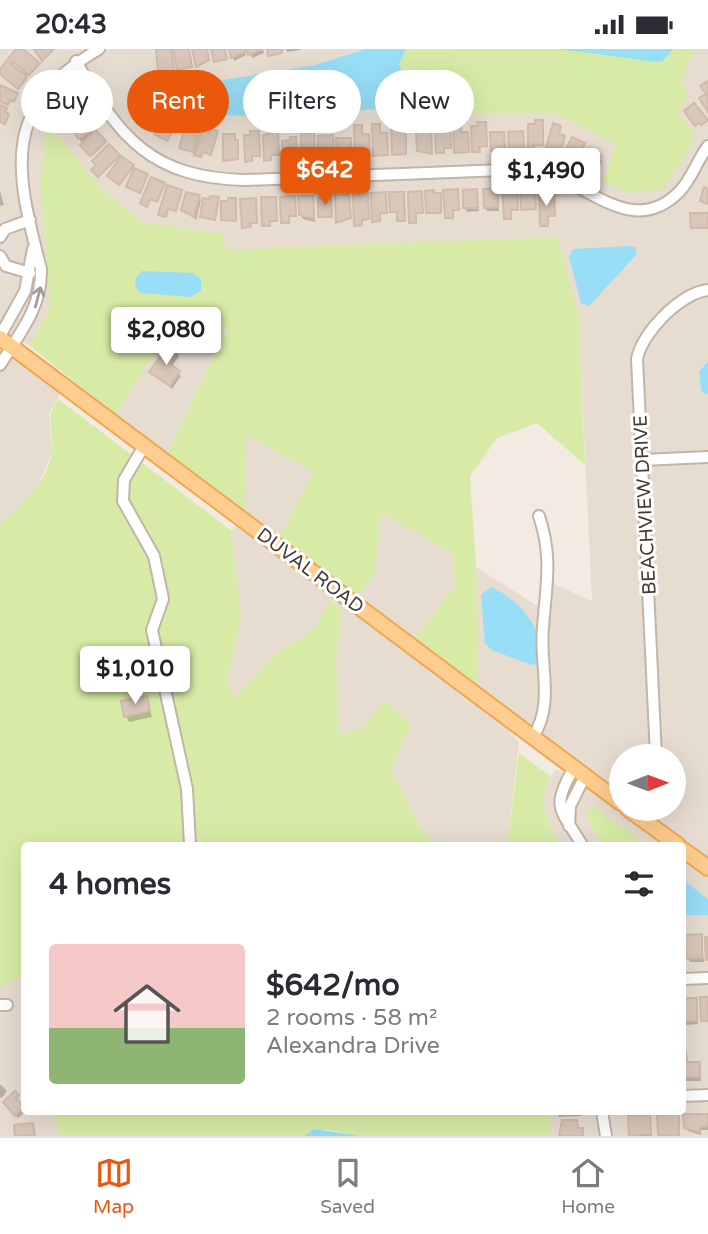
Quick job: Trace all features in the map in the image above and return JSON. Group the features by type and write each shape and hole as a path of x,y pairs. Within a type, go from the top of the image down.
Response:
{"main road":[{"name":"DUVAL ROAD","path":"4,340 609,794"},
{"path":"645,821 674,842"},
{"path":"686,852 708,867"}],"street":[{"path":"4,340 29,321 39,294 41,269 18,176 20,141 26,121 43,89 76,61 99,49"},
{"path":"76,61 103,109 129,139 156,160 206,178 245,180 531,169 554,173 608,204 634,211 648,209 671,199 688,180 708,146"},
{"path":"0,237 5,229 30,221"},
{"path":"0,365 4,340 30,273 34,242"},
{"path":"0,256 6,266 30,273"},
{"name":"BEACHVIEW DRIVE","path":"655,744 639,349 683,298 708,291"},
{"path":"144,446 124,480 123,501 154,556 163,599 152,630 187,789 190,842"},
{"path":"642,460 708,457"},
{"path":"529,734 543,718 546,676 543,628 549,580 546,538 539,516"},
{"path":"580,772 558,800 560,812 580,842"},
{"path":"686,979 708,978"},
{"path":"686,1096 708,1095"},
{"path":"603,1115 606,1136"}],"shaded area":[{"path":"0,49 708,49 708,858 657,821 686,821 686,744 609,744 609,784 478,686 476,567 539,607 547,581 592,601 579,330 581,325 558,237 224,250 223,234 141,222 102,190 55,133 113,133 113,70 21,70 21,133 46,133 40,178 50,307 30,346 0,327"},
{"path":"6,215 13,237 9,246 14,257 9,281 0,275 0,218"},
{"path":"180,315 227,329 167,454 115,414"},
{"path":"0,350 61,392 49,414 52,452 35,493 0,525"},
{"path":"245,433 313,472 279,538 246,516"},
{"path":"381,512 452,553 455,586 413,640 357,596 375,575"},
{"path":"240,524 498,719 519,742 507,842 435,842 421,829 391,770 411,724 384,701 365,727 339,735 336,656 342,610 331,600 314,630 279,651 235,697 226,685 241,616 231,530"},
{"path":"556,769 609,803 609,821 633,821 662,842 641,842 585,814 600,842 559,842 543,809 545,787"},
{"path":"686,859 708,876 708,1136 551,1136 549,1115 686,1115"},
{"path":"21,977 21,1115 54,1115 60,1136 0,1136 0,988"}],"green space":[{"path":"407,49 559,49 656,62 663,60 673,49 694,49 681,82 688,94 678,112 694,133 690,148 663,188 631,193 602,182 616,144 556,113 474,114 474,70 401,70 399,64"},
{"path":"46,133 55,133 102,190 141,222 223,234 225,250 558,237 581,325 579,330 585,465 537,423 497,438 470,476 476,567 478,686 413,640 455,586 452,553 381,512 375,575 357,596 279,538 313,472 245,434 246,516 167,454 227,329 180,315 115,414 30,346 50,307 40,178"},
{"path":"58,399 231,530 241,616 226,685 235,697 279,651 314,630 330,600 342,609 336,656 339,735 365,727 383,700 411,724 391,770 421,829 435,842 21,842 21,977 0,988 0,525 33,492 50,463 50,424"},
{"path":"519,753 551,777 544,795 545,812 559,842 507,842"},
{"path":"593,806 609,817 609,821 614,821 644,842 600,842 585,814"},
{"path":"54,1115 549,1115 551,1136 361,1136 318,1130 304,1136 60,1136"}],"water":[{"path":"366,49 406,49 399,64 401,70 375,70 375,109 361,110 361,70 285,70 315,65"},
{"path":"559,49 673,49 663,61 656,62"},
{"path":"243,77 243,116 229,115 229,79"},
{"path":"635,247 637,254 592,303 588,306 581,303 569,257 573,249"},
{"path":"142,271 193,273 201,279 201,291 190,297 140,293 135,285 136,278"},
{"path":"708,361 708,394 704,394 699,372"},
{"path":"492,587 512,600 529,617 538,639 537,663 531,665 492,650 485,644 481,595"},
{"path":"686,882 708,899 708,915 686,915"},
{"path":"314,1129 361,1136 304,1136"}],"building":[{"path":"16,49 23,49 40,63 34,70 23,70 13,62 11,64 21,72 21,85 18,89 0,74 0,69"},
{"path":"34,49 52,49 53,50 42,61"},
{"path":"156,49 171,49 174,70 158,70"},
{"path":"173,49 189,49 192,67 177,70"},
{"path":"192,49 207,49 209,60 196,67"},
{"path":"211,49 225,49 227,59 214,62"},
{"path":"229,49 245,49 245,52 231,58"},
{"path":"247,49 263,49 248,55"},
{"path":"267,49 282,49 282,53 268,56"},
{"path":"707,81 708,112 699,98 706,94 700,86"},
{"path":"0,85 18,93 14,102 10,100 8,105 0,102"},
{"path":"694,103 708,120 701,125 699,123 695,126 684,111"},
{"path":"0,105 7,108 5,112 9,114 5,124 0,122"},
{"path":"535,120 543,120 543,145 534,145 534,150 528,150 528,124 535,124"},
{"path":"477,122 486,122 487,146 479,147 480,152 472,152 471,133 474,133 474,126 478,126"},
{"path":"553,123 561,126 559,134 565,136 560,155 545,151"},
{"path":"372,124 375,124 375,133 387,133 388,155 373,156"},
{"path":"362,125 362,134 369,134 370,156 355,157 354,133 361,133"},
{"path":"523,131 524,150 509,151 508,132"},
{"path":"490,132 504,132 505,150 491,151"},
{"path":"74,133 88,133 78,139"},
{"path":"93,133 99,133 106,141 90,156 80,145"},
{"path":"155,133 171,133 167,141"},
{"path":"183,133 199,133 193,152 179,148"},
{"path":"201,133 217,133 211,155 203,152 201,157 194,155"},
{"path":"259,133 260,156 252,156 252,161 245,162 244,135"},
{"path":"278,133 279,155 271,155 271,160 264,161 263,135"},
{"path":"301,133 314,133 315,153 301,159"},
{"path":"391,133 406,133 406,154 392,155"},
{"path":"416,133 431,133 432,154 417,151"},
{"path":"435,133 450,133 451,148 444,148 444,153 436,153"},
{"path":"453,133 468,133 469,152 454,153"},
{"path":"223,134 235,134 235,140 238,140 238,159 223,161"},
{"path":"333,135 334,158 318,155 318,136"},
{"path":"290,137 296,137 297,159 283,160 282,141 291,140"},
{"path":"572,137 585,143 575,163 563,155"},
{"path":"336,138 351,138 351,157 337,157"},
{"path":"109,144 120,155 98,177 91,170 96,165 92,161"},
{"path":"588,149 601,156 593,173 580,166"},
{"path":"121,156 134,165 119,185 107,176"},
{"path":"134,168 148,174 140,193 126,187"},
{"path":"151,177 165,183 157,202 150,199 147,207 140,203"},
{"path":"167,185 182,190 176,211 168,209 166,217 158,215"},
{"path":"535,186 536,209 521,210 520,190"},
{"path":"517,187 518,210 511,210 511,219 504,219 502,188"},
{"path":"704,187 708,189 708,204 700,201"},
{"path":"498,188 498,207 484,208 483,189"},
{"path":"458,189 459,210 453,210 453,218 445,218 443,190"},
{"path":"477,189 478,208 463,208 463,190"},
{"path":"434,190 434,193 441,193 441,213 426,213 425,191"},
{"path":"422,191 423,213 416,213 416,223 409,223 408,192"},
{"path":"186,192 200,195 194,217 181,210"},
{"path":"386,192 387,213 380,213 380,221 372,222 371,193"},
{"path":"389,192 404,192 405,221 397,221 397,212 390,212"},
{"path":"368,193 369,219 362,220 362,225 354,226 353,194"},
{"path":"331,194 332,217 318,217 318,198"},
{"path":"349,194 351,218 336,223 335,195"},
{"path":"539,194 554,194 555,216 548,216 548,226 540,226"},
{"path":"210,196 219,197 215,220 200,217 203,198 209,199"},
{"path":"295,196 296,216 289,216 289,223 281,223 280,197"},
{"path":"298,196 313,196 314,219 299,215"},
{"path":"261,197 276,197 277,221 270,221 270,226 262,226"},
{"path":"228,198 236,198 236,221 221,220 221,201 228,201"},
{"path":"256,198 257,223 250,223 251,227 242,228 240,199"},
{"path":"690,213 708,213 708,228 691,228"},
{"path":"169,345 178,351 170,364 180,371 170,386 149,372"},
{"path":"147,696 150,711 124,717 121,701"},
{"path":"702,934 702,958 686,959 686,935"},
{"path":"705,937 708,937 708,960 706,960"},
{"path":"700,997 708,997 708,1021 701,1021"},
{"path":"686,998 697,998 697,1021 686,1021"},
{"path":"686,1052 687,1062 700,1062 700,1077 686,1077"},
{"path":"15,1091 19,1095 16,1098 21,1104 21,1110 15,1116 3,1102"},
{"path":"708,1114 708,1126 700,1127 700,1132 684,1128 683,1115"},
{"path":"650,1115 651,1134 629,1136 628,1116"},
{"path":"657,1115 679,1115 679,1136 658,1135"},
{"path":"562,1120 577,1120 578,1128 583,1128 583,1136 559,1136"},
{"path":"33,1123 35,1135 15,1136 14,1125"}]}
